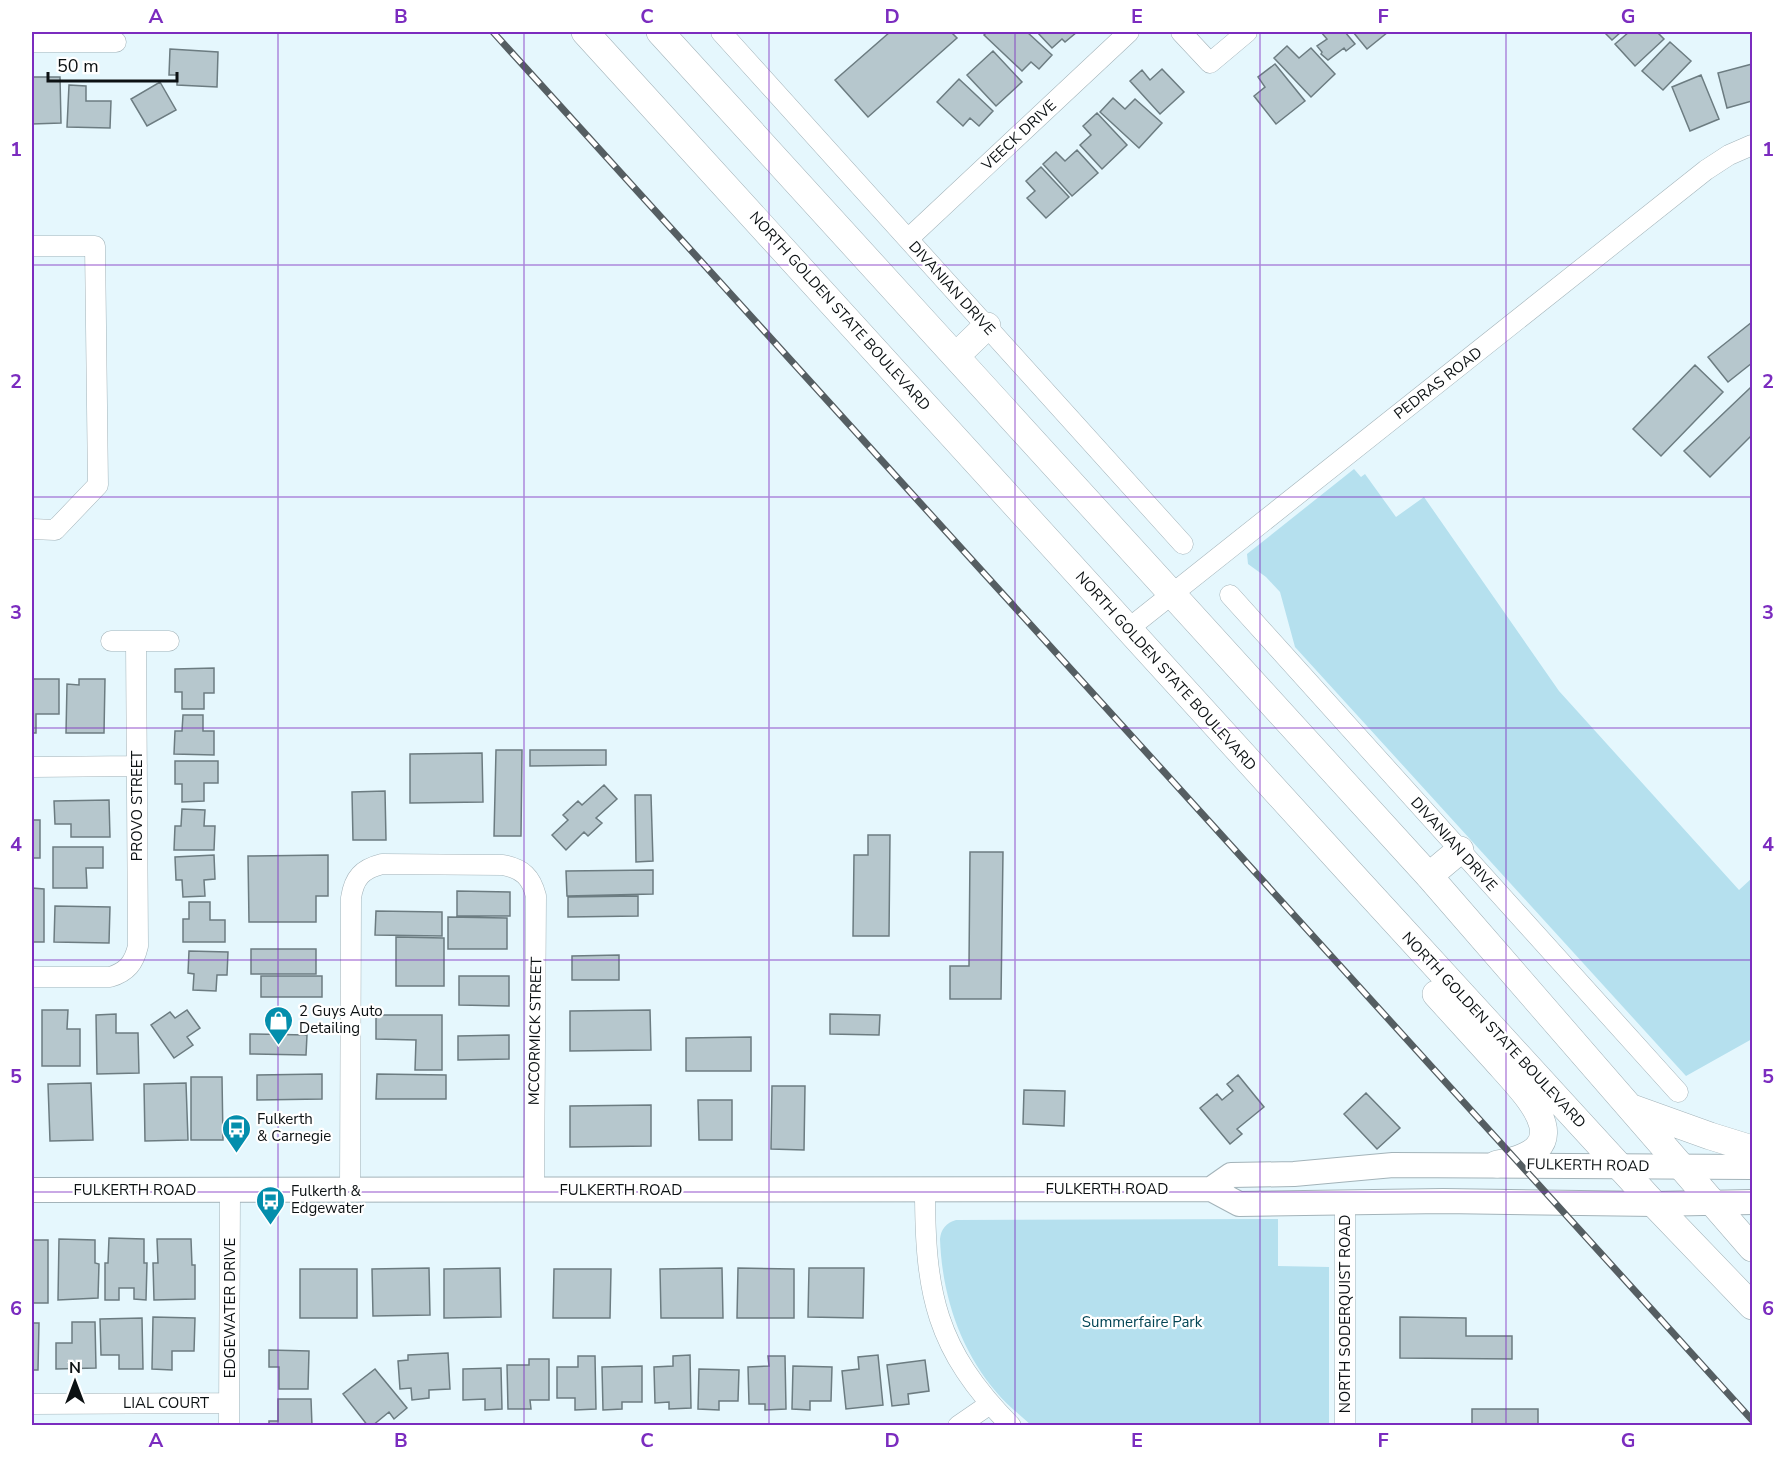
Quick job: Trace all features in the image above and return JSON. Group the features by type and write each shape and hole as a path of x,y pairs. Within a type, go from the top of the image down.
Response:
{"main road":[{"name":"NORTH GOLDEN STATE BOULEVARD","path":"585,32 1357,880 1654,1204 1752,1306"},
{"path":"669,35 956,356 1429,876 1752,1248"},
{"path":"956,356 987,326"},
{"path":"1429,876 1460,850"},
{"path":"1357,880 1402,955 1537,1108 1544,1128 1542,1142 1534,1152 1522,1159 1497,1164"},
{"path":"1631,1107 1752,1149"}],"street":[{"name":"DIVANIAN DRIVE","path":"721,32 1183,544"},
{"name":"VEECK DRIVE","path":"908,239 1129,32"},
{"path":"1181,32 1210,63 1247,32"},
{"path":"32,42 116,42"},
{"name":"PEDRAS ROAD","path":"1128,629 1698,177 1729,156 1752,145"},
{"path":"32,246 94,246 98,485 55,530 32,529"},
{"name":"DIVANIAN DRIVE","path":"1230,595 1678,1092"},
{"path":"111,640 169,641"},
{"name":"PROVO STREET","path":"32,977 110,977 129,968 135,959 138,946 136,641"},
{"path":"32,767 137,766"},
{"name":"MCCORMICK STREET","path":"350,1190 351,898 353,886 359,874 369,867 382,864 503,865 517,868 527,874 533,884 536,896 534,1190"},
{"name":"FULKERTH ROAD","path":"1211,1189 1232,1175 1294,1174 1393,1165 1752,1167"},
{"path":"925,1189 926,1248 937,1312 957,1357 971,1381 1011,1425"},
{"name":"FULKERTH ROAD","path":"32,1190 1211,1189 1239,1204 1476,1201 1654,1204 1752,1202"},
{"name":"EDGEWATER DRIVE","path":"229,1425 230,1190"},
{"name":"NORTH SODERQUIST ROAD","path":"1345,1203 1345,1425"},
{"name":"LIAL COURT","path":"32,1404 229,1403"},
{"path":"958,1425 990,1404"}],"green space":[{"path":"1354,469 1361,477 1365,474 1396,517 1424,497 1559,691 1739,890 1752,878 1752,1039 1686,1076 1295,647 1280,592 1266,577 1248,564 1247,554"},
{"name":"Summerfaire Park","path":"1278,1219 1278,1266 1329,1267 1329,1425 1031,1425 1009,1406 984,1376 963,1340 949,1301 940,1239 943,1229 956,1220"}],"building":[{"path":"890,32 951,32 957,38 868,117 835,80"},
{"path":"987,32 1027,32 1052,55 1039,69 1031,62 1022,71 984,35"},
{"path":"1037,32 1077,32 1065,42 1062,39 1052,48"},
{"path":"1321,32 1345,32 1355,44 1346,51 1344,48 1328,60 1317,46 1327,39"},
{"path":"1353,32 1388,32 1367,49"},
{"path":"1604,32 1621,32 1612,40"},
{"path":"1629,32 1657,32 1664,39 1635,66 1615,44"},
{"path":"1670,42 1691,61 1663,90 1642,71"},
{"path":"1287,46 1299,58 1311,48 1335,74 1311,97 1274,58"},
{"path":"170,49 218,52 217,87 177,85 177,75 169,75"},
{"path":"993,51 1022,82 996,106 967,75"},
{"path":"1275,64 1305,101 1276,124 1254,96 1265,87 1258,77"},
{"path":"1752,64 1752,101 1727,108 1718,73"},
{"path":"1162,69 1184,92 1160,114 1130,81 1142,70 1150,80"},
{"path":"1701,75 1719,119 1690,131 1672,87"},
{"path":"33,77 60,77 61,123 32,124"},
{"path":"959,79 993,111 979,126 970,118 963,126 937,102"},
{"path":"160,82 176,110 147,126 131,99"},
{"path":"69,85 86,86 86,101 111,101 110,128 67,127"},
{"path":"1113,98 1125,109 1135,99 1162,123 1139,148 1100,112"},
{"path":"1097,113 1127,145 1102,169 1080,145 1091,135 1083,126"},
{"path":"1077,150 1098,173 1072,196 1043,164 1056,152 1065,161"},
{"path":"1041,167 1069,197 1046,218 1027,198 1035,191 1026,181"},
{"path":"1752,322 1752,363 1728,382 1708,357"},
{"path":"1695,365 1723,392 1661,456 1633,429"},
{"path":"1750,388 1752,390 1752,435 1710,477 1684,451"},
{"path":"214,668 214,693 204,693 204,709 182,709 182,692 175,692 175,669"},
{"path":"32,679 59,679 59,714 36,714 36,733 32,733"},
{"path":"79,679 105,679 104,733 66,733 67,684 79,685"},
{"path":"183,715 203,715 203,731 214,731 214,755 174,754 175,731 182,731"},
{"path":"496,750 522,750 521,836 494,836"},
{"path":"530,750 606,750 606,765 530,766"},
{"path":"482,753 483,802 410,803 410,754"},
{"path":"175,761 218,761 218,783 204,783 204,801 182,802 182,784 175,784"},
{"path":"604,785 617,799 596,818 602,823 588,836 584,832 566,850 552,835 568,820 563,815 578,801 582,805"},
{"path":"385,791 386,840 353,840 352,792"},
{"path":"635,795 651,795 653,861 636,862"},
{"path":"109,800 110,837 71,837 71,824 55,824 54,801"},
{"path":"182,809 205,810 204,826 215,826 214,850 174,850 175,826 181,826"},
{"path":"32,820 40,820 40,858 32,858"},
{"path":"868,835 890,835 889,936 853,936 854,855 868,855"},
{"path":"53,847 103,847 103,868 86,868 87,888 53,888"},
{"path":"970,852 1003,852 1001,999 950,999 950,966 969,966"},
{"path":"214,855 215,879 204,880 205,896 183,897 182,880 176,880 175,857"},
{"path":"328,855 328,896 316,896 316,922 249,922 248,856"},
{"path":"653,870 653,894 567,896 566,871"},
{"path":"32,888 44,889 44,942 32,942"},
{"path":"457,891 510,892 510,916 457,916"},
{"path":"638,896 638,916 568,917 568,897"},
{"path":"189,902 210,902 210,920 225,920 225,942 183,942 183,919 189,919"},
{"path":"55,906 110,907 109,943 54,942"},
{"path":"376,911 442,912 442,936 375,935"},
{"path":"448,917 507,918 507,949 448,949"},
{"path":"396,937 444,938 444,986 396,986"},
{"path":"251,949 316,949 316,974 251,974"},
{"path":"189,951 228,952 227,975 217,975 216,991 193,990 194,974 188,973"},
{"path":"619,955 619,980 572,980 572,956"},
{"path":"261,976 322,976 322,997 261,997"},
{"path":"459,976 509,976 509,1006 459,1005"},
{"path":"42,1010 68,1010 67,1029 80,1029 80,1066 42,1066"},
{"path":"187,1010 200,1028 187,1037 193,1045 174,1058 151,1025 170,1012 175,1018"},
{"path":"650,1010 651,1050 570,1051 570,1011"},
{"path":"116,1014 116,1033 138,1033 139,1073 97,1074 96,1015"},
{"path":"830,1014 880,1015 879,1035 830,1034"},
{"path":"376,1015 442,1015 442,1070 415,1070 416,1040 376,1039"},
{"path":"250,1034 307,1035 306,1055 250,1054"},
{"path":"509,1035 509,1059 458,1060 458,1036"},
{"path":"751,1037 751,1071 686,1071 686,1038"},
{"path":"322,1074 322,1099 257,1100 257,1075"},
{"path":"377,1074 446,1075 446,1099 376,1099"},
{"path":"1238,1075 1264,1107 1237,1129 1242,1134 1230,1144 1200,1108 1217,1094 1222,1100 1233,1091 1227,1084"},
{"path":"191,1077 222,1077 223,1140 191,1140"},
{"path":"91,1083 93,1140 50,1141 48,1084"},
{"path":"186,1083 188,1140 145,1141 144,1084"},
{"path":"772,1086 805,1086 804,1150 771,1149"},
{"path":"1024,1090 1065,1091 1064,1126 1023,1124"},
{"path":"1366,1093 1400,1128 1377,1149 1344,1114"},
{"path":"698,1100 732,1100 732,1140 699,1140"},
{"path":"651,1105 651,1146 570,1147 570,1106"},
{"path":"109,1238 144,1239 144,1263 147,1263 146,1300 134,1299 134,1288 119,1288 119,1300 105,1300 105,1263 108,1263"},
{"path":"59,1239 95,1240 95,1263 99,1264 98,1298 58,1300"},
{"path":"157,1239 191,1239 192,1265 195,1265 195,1299 154,1300 153,1263 158,1263"},
{"path":"32,1240 48,1240 48,1303 32,1303"},
{"path":"429,1268 430,1315 373,1316 372,1269"},
{"path":"500,1268 501,1317 444,1318 444,1269"},
{"path":"722,1268 723,1318 661,1318 660,1269"},
{"path":"738,1268 794,1269 794,1318 737,1318"},
{"path":"809,1268 864,1268 863,1318 808,1317"},
{"path":"300,1269 357,1269 357,1318 300,1318"},
{"path":"554,1269 611,1269 610,1318 553,1318"},
{"path":"153,1317 195,1318 194,1351 172,1351 172,1370 152,1369"},
{"path":"1400,1317 1466,1318 1466,1336 1512,1336 1512,1359 1400,1358"},
{"path":"142,1318 143,1369 119,1369 119,1355 101,1355 100,1319"},
{"path":"72,1322 95,1322 96,1368 56,1369 56,1343 72,1343"},
{"path":"32,1323 39,1323 38,1370 32,1370"},
{"path":"269,1350 309,1351 308,1389 279,1389 279,1367 269,1367"},
{"path":"448,1353 450,1389 429,1390 429,1398 412,1400 411,1388 400,1389 398,1361 408,1360 408,1355"},
{"path":"690,1355 691,1408 669,1409 669,1402 655,1403 654,1367 673,1366 673,1356"},
{"path":"878,1355 883,1405 846,1409 842,1371 859,1369 858,1357"},
{"path":"578,1356 595,1356 596,1409 575,1410 575,1398 557,1398 557,1367 578,1367"},
{"path":"768,1356 785,1356 786,1409 765,1410 765,1404 749,1404 748,1367 769,1366"},
{"path":"529,1359 549,1359 549,1400 530,1400 531,1409 508,1409 507,1365 529,1365"},
{"path":"925,1360 929,1391 908,1394 909,1404 892,1406 887,1365"},
{"path":"642,1366 642,1402 622,1402 622,1409 603,1410 602,1367"},
{"path":"793,1366 832,1367 831,1401 810,1401 810,1410 792,1409"},
{"path":"501,1368 502,1409 485,1410 485,1399 463,1400 463,1369"},
{"path":"375,1369 407,1408 394,1419 389,1412 372,1426 368,1426 343,1394"},
{"path":"699,1369 739,1370 738,1401 719,1401 719,1410 698,1409"},
{"path":"278,1399 311,1399 312,1426 269,1426 269,1421 278,1421"},
{"path":"1472,1409 1538,1409 1538,1426 1472,1426"}],"railway":[{"path":"493,32 1752,1420"}],"place":[{"name":"2 Guys Auto Detailing","path":"278,1046"},
{"name":"Fulkerth & Carnegie","path":"236,1154"},
{"name":"Fulkerth & Edgewater","path":"270,1226"}]}
